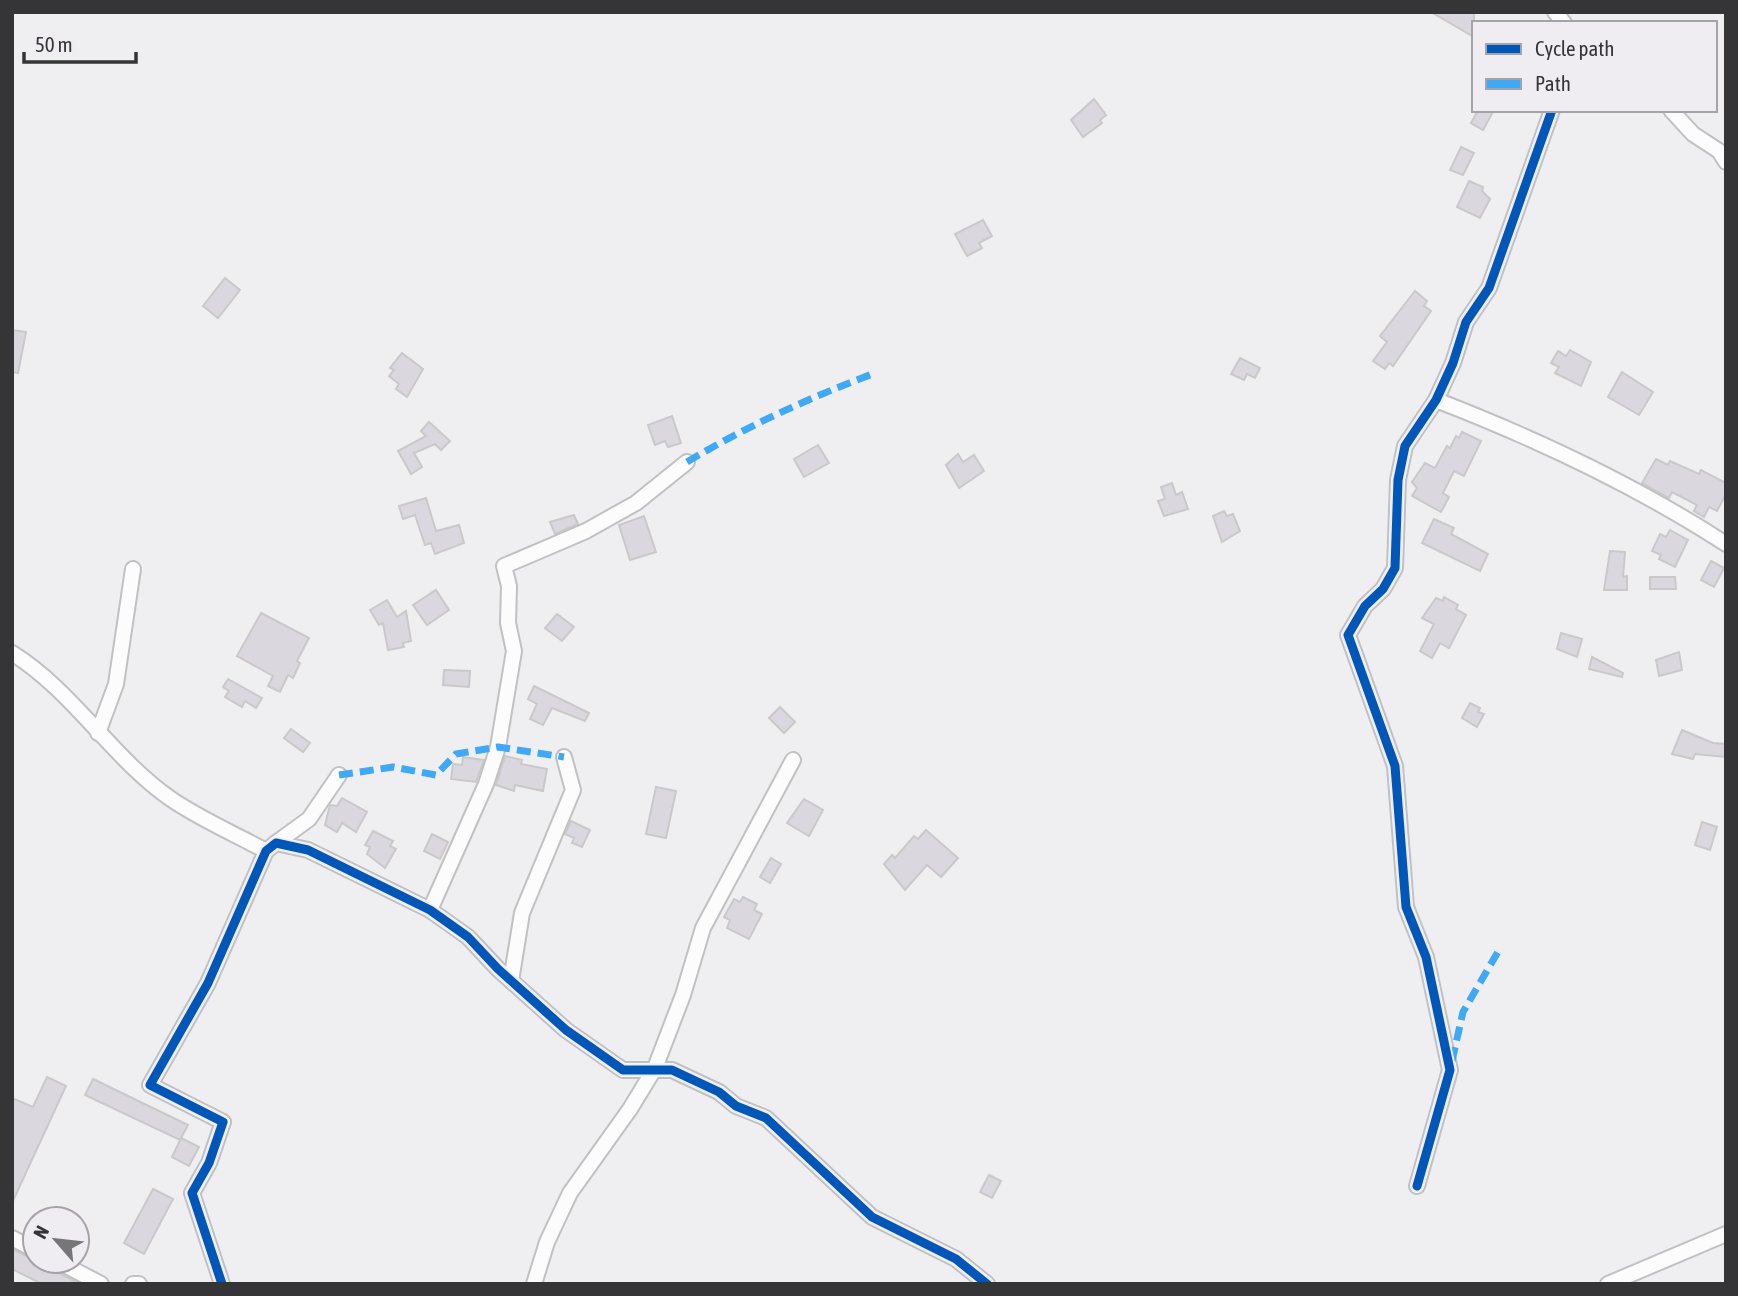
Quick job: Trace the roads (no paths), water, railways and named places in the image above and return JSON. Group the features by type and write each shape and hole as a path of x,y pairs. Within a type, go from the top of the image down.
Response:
{"street":[{"path":"1418,1186 1450,1070 1426,957 1406,907 1395,766 1348,635 1365,606 1383,589 1395,568 1398,480 1405,446 1436,400 1453,363 1466,322 1489,288 1551,112"},
{"path":"1673,112 1693,134 1719,151 1726,162"},
{"path":"1436,400 1604,473 1685,516 1726,544"},
{"path":"430,910 486,784 498,747 514,651 508,623 509,586 504,566 586,531 636,503 687,462"},
{"path":"99,733 116,684 133,569"},
{"path":"12,653 39,671 99,733 170,799 271,847 308,850 430,910 468,937 511,981 566,1030 623,1070 672,1070 719,1092 736,1106 766,1118 872,1217 956,1259 987,1284"},
{"path":"511,981 522,913 573,790 564,757"},
{"path":"534,1284 547,1242 570,1193 630,1109 655,1068 683,995 703,928 793,760"},
{"path":"222,1284 192,1194 209,1163 223,1122 150,1085 208,983 271,847 309,819 339,775"},
{"path":"1608,1284 1726,1234"},
{"path":"84,1275 101,1284"},
{"path":"133,1284 139,1284"}]}
